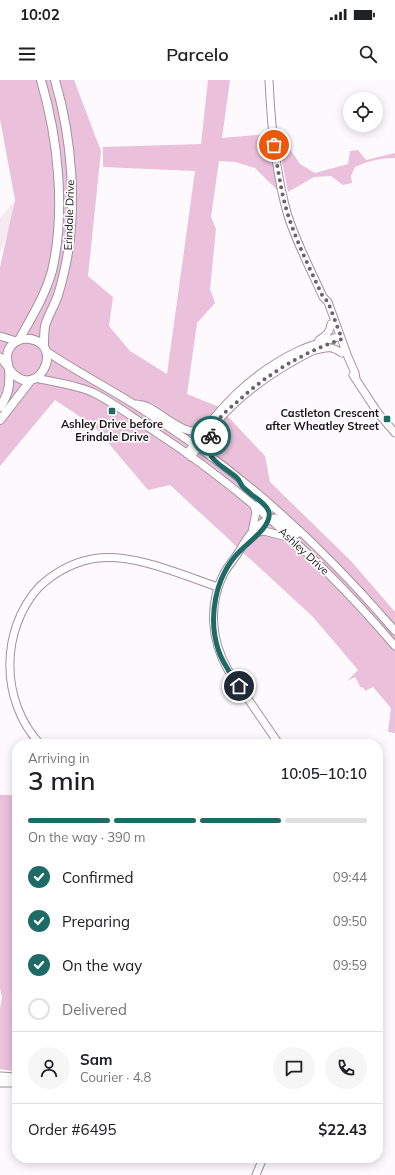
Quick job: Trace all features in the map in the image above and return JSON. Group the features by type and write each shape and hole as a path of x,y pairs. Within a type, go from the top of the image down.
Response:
{"main road":[{"name":"Erindale Drive","path":"18,340 39,303 52,271 56,245 58,212 56,153 52,122 41,80"},
{"name":"Erindale Drive","path":"45,349 45,326 58,295 68,255 71,222 72,190 69,145 55,80"},
{"path":"0,408 7,394 9,385 7,355 9,349 18,340 28,338 33,339 45,349 47,364 44,370 33,379 0,420"},
{"path":"8,368 22,380 33,379"}],"street":[{"path":"269,80 272,128 277,162 283,198 292,228 323,297 328,302 342,353 351,374 356,379 378,413 395,433"},
{"path":"323,297 323,302 331,324 356,373 356,379"},
{"path":"189,456 220,419 254,387 265,378 312,348 326,336 329,332 331,324"},
{"path":"0,336 18,340"},
{"path":"196,446 204,429 226,403 262,372 282,360 339,338"},
{"path":"312,348 335,348 342,353"},
{"path":"45,349 132,403 168,423 192,430 199,431 204,429"},
{"path":"0,357 8,368"},
{"name":"Ashley Drive","path":"33,379 79,387 94,393 160,435 189,456 254,505 292,538 355,600 395,646"},
{"path":"211,458 208,445 220,419"},
{"name":"Ashley Drive","path":"168,423 238,478 289,522 330,560 395,631"},
{"path":"238,478 242,486 266,507 269,512 269,519 265,526 239,552 227,568 218,587 214,602 214,634 222,660 276,739"},
{"path":"251,534 256,512 254,505"},
{"path":"239,552 245,541 261,523 275,518 330,560"},
{"path":"259,532 264,531 292,538"},
{"path":"35,739 27,730 14,707 5,674 5,658 10,632 17,615 25,601 44,582 65,568 79,562 98,558 116,558 146,563 218,587"},
{"path":"0,1076 12,1077"},
{"path":"0,1084 12,1083"},
{"path":"256,1175 261,1163"}],"shaded area":[{"path":"0,80 74,80 101,151 88,276 113,297 109,326 130,351 167,374 195,171 103,167 103,147 201,144 208,80 230,80 222,138 269,134 278,191 255,168 235,162 219,161 211,217 216,229 210,289 215,303 197,323 187,394 219,407 265,456 270,482 351,561 395,612 395,733 388,732 391,708 373,687 365,691 363,687 361,688 355,677 347,681 358,670 313,617 170,485 148,490 94,426 55,400 0,466 0,267 15,200 0,119"},
{"path":"279,146 288,146 300,164 315,173 348,164 350,151 358,150 366,160 395,153 395,158 375,160 355,167 351,176 352,183 343,185 331,176 314,177 288,192"},
{"path":"13,203 12,219 8,234 0,253 0,218"},
{"path":"0,795 12,795 12,1071 0,1069 0,1009 2,997 0,988"}],"way so far":[{"path":"211,436 220,419 265,378 312,350 342,339 328,302 323,297 292,228 281,187 274,145"}],"place":[{"name":"Ashley Drive before Erindale Drive","path":"112,411"},
{"name":"Castleton Crescent after Wheatley Street","path":"387,419"}],"route":[{"path":"211,436 208,445 211,458 238,478 242,486 266,507 269,512 269,519 265,526 239,552 227,568 218,587 214,602 214,634 218,648 222,660 239,686"}]}
